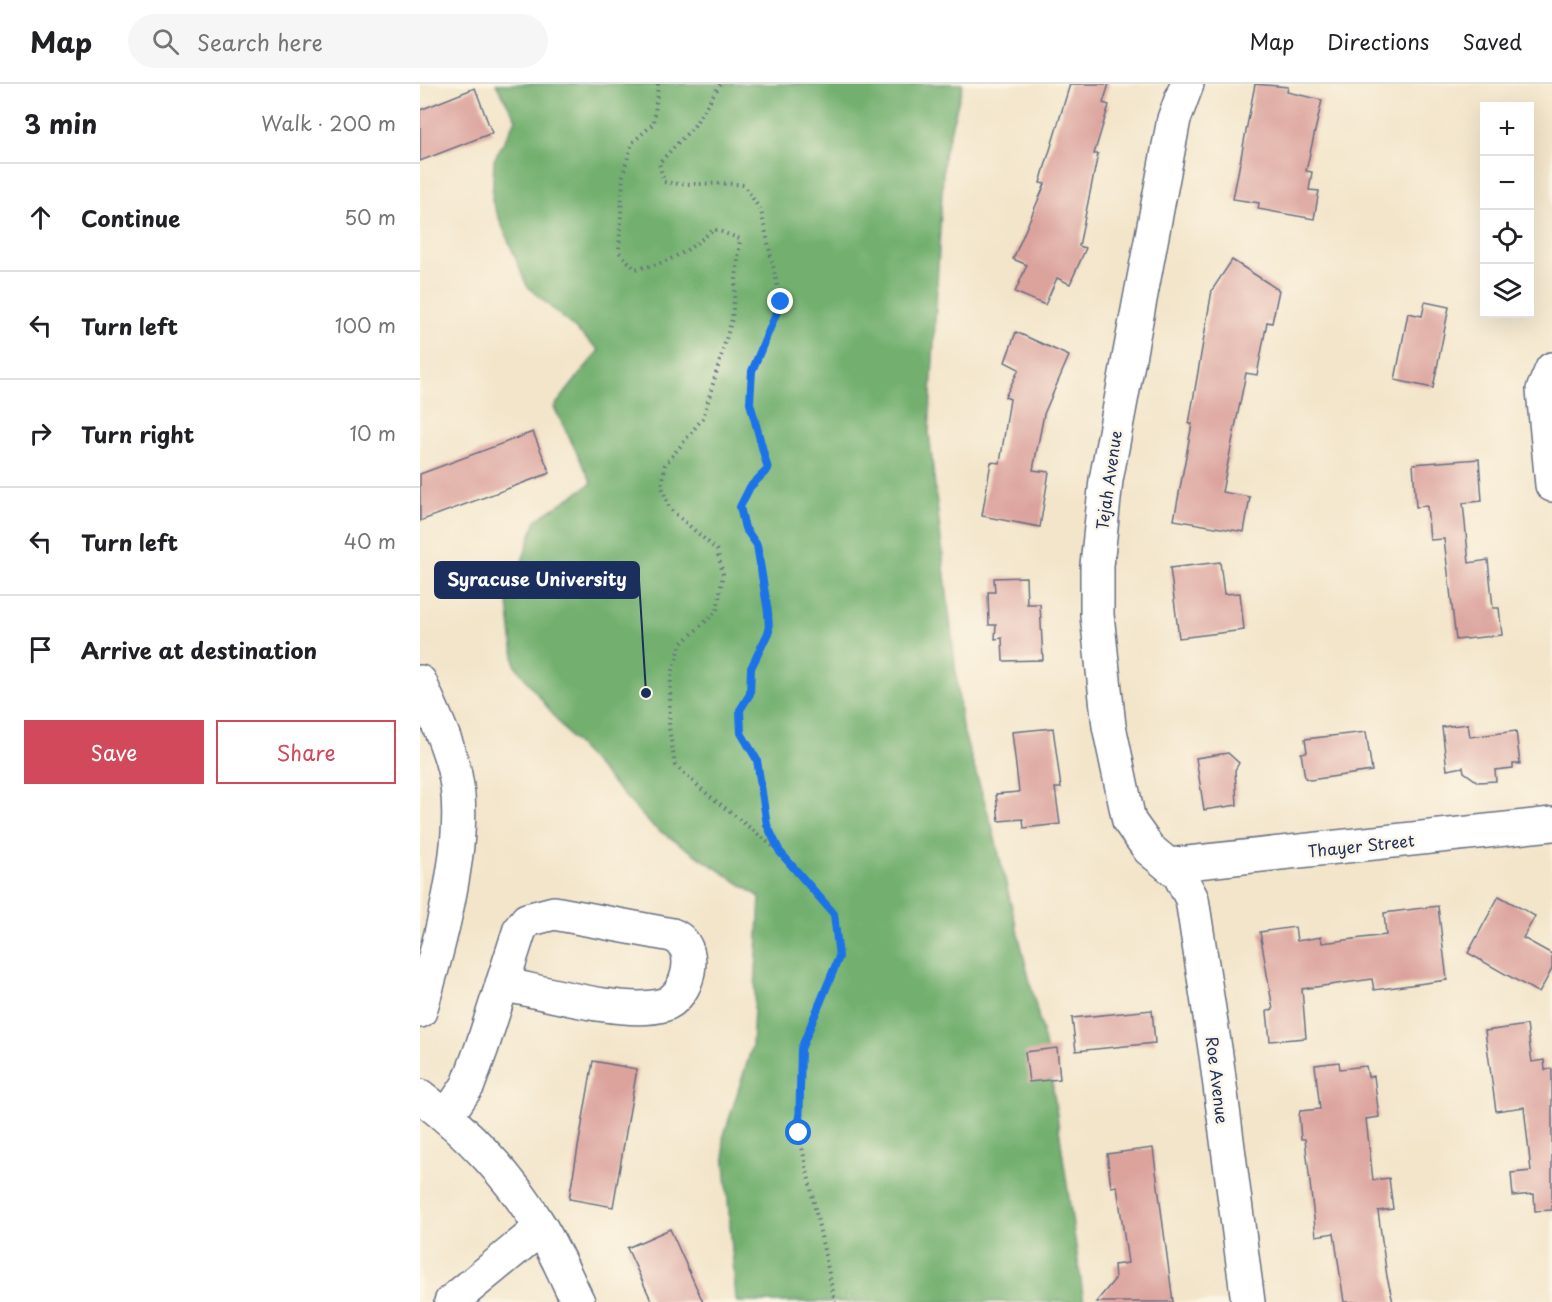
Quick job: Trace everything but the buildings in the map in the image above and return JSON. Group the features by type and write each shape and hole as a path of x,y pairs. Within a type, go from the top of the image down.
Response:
{"street":[{"name":"Tejah Avenue","path":"1169,865 1149,849 1129,821 1109,726 1097,615 1097,565 1108,468 1174,119 1187,84"},
{"path":"1549,374 1543,390 1552,485"},
{"path":"420,682 448,746 457,786 459,837 432,970 420,1011"},
{"name":"Thayer Street","path":"1169,865 1552,824"},
{"name":"Roe Avenue","path":"1169,865 1179,874 1192,899 1216,1055 1248,1302"},
{"path":"447,1116 468,1084 520,929 536,915 554,913 672,935 683,943 689,967 682,989 671,1002 639,1008 616,1006 502,984"},
{"path":"420,1096 447,1116 503,1174 541,1228 578,1302"},
{"path":"451,1302 541,1228"}],"path":[{"path":"658,84 654,123 632,143 623,174 619,252 634,269 660,266 690,249 714,229 740,239 732,319 703,418 665,465 663,476 662,487 670,509 717,550 723,574 717,611 681,644 671,677 669,728 675,765 780,852 834,914 839,957 801,1049 799,1133 835,1302"},
{"path":"720,84 694,126 659,163 664,182 684,186 720,181 744,185 761,211 777,277 781,302 752,371 750,403 768,469 750,487 740,507 745,528 757,545 769,631 751,668 750,694 740,710 741,733 757,760 767,825 780,852"}],"green space":[{"path":"496,84 963,84 944,155 929,433 962,727 992,826 1049,1060 1084,1302 737,1302 723,1138 752,1047 760,897 652,826 570,737 515,665 508,603 536,520 592,483 554,407 599,350 527,286 492,201 494,160 516,119"}],"place":[{"name":"Syracuse University","path":"646,693"}],"route":[{"path":"781,302 752,371 750,403 768,469 750,487 740,507 745,528 757,545 769,631 751,668 750,694 740,710 741,733 757,760 767,825 780,852 834,914 839,957 801,1049 799,1133"}]}
